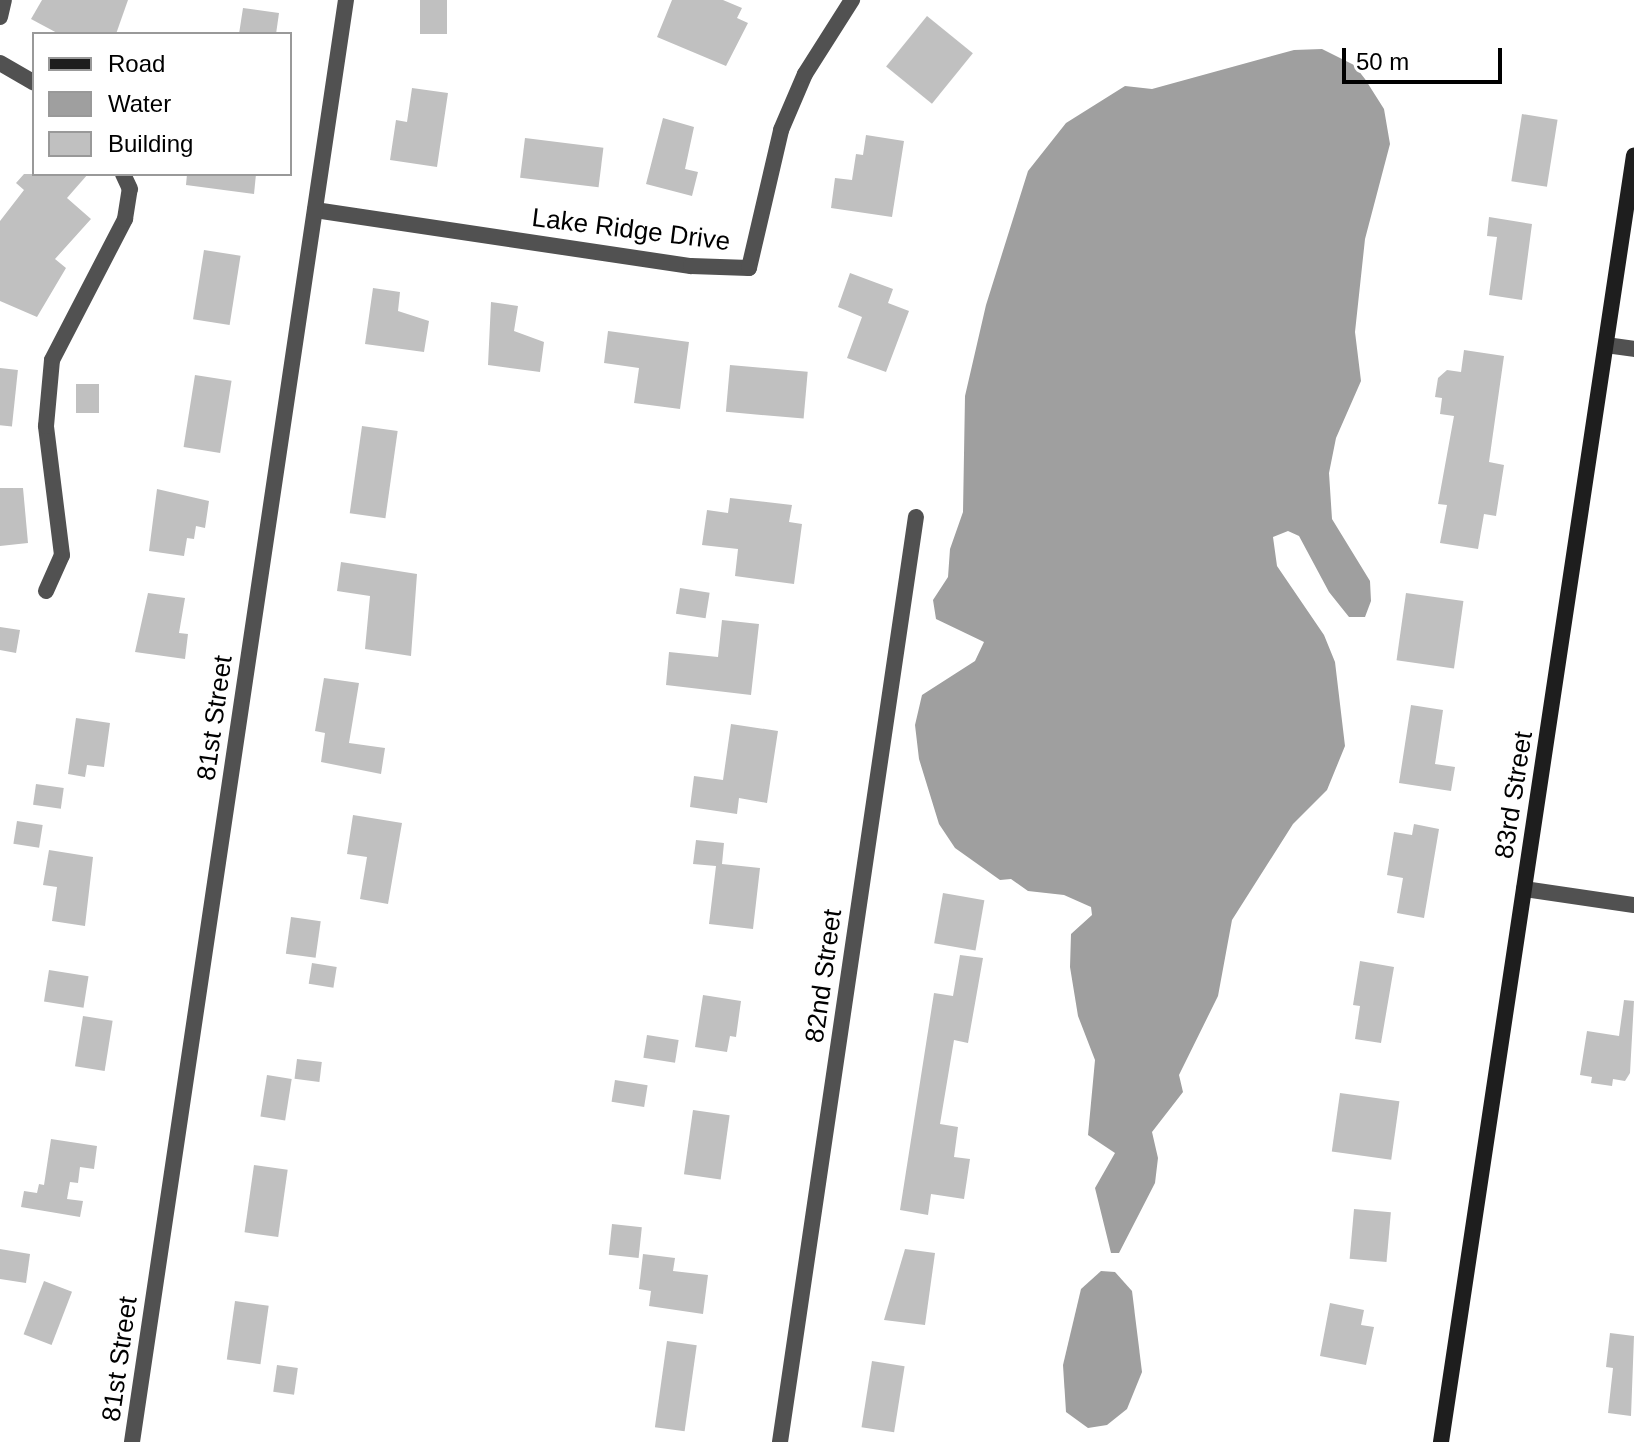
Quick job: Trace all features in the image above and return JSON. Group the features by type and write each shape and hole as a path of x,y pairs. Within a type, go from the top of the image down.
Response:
{"street":[{"path":"0,17 4,0"},
{"name":"81st Street","path":"132,1442 346,0"},
{"name":"Lake Ridge Drive","path":"315,210 691,266 749,268 781,130 816,53 852,0"},
{"path":"0,63 32,82"},
{"name":"83rd Street","path":"1441,1442 1634,155"},
{"path":"46,591 62,555 46,426 52,360 125,219 130,189 124,176"},
{"path":"1606,345 1634,349"},
{"name":"82nd Street","path":"780,1442 916,517"},
{"path":"1524,889 1634,905"}],"water":[{"path":"1322,49 1354,65 1365,79 1384,109 1390,144 1365,239 1355,332 1361,381 1336,438 1329,473 1332,519 1370,581 1371,601 1365,617 1349,617 1329,592 1299,536 1288,531 1273,537 1277,566 1324,635 1335,662 1345,746 1327,790 1293,824 1232,920 1218,996 1179,1075 1183,1092 1152,1132 1158,1158 1155,1183 1119,1253 1111,1253 1095,1188 1115,1153 1088,1135 1095,1060 1078,1016 1070,967 1071,934 1092,915 1091,907 1064,895 1028,891 1011,879 1000,880 955,848 939,824 919,759 915,725 922,695 975,661 984,642 936,619 933,600 948,577 950,549 963,512 965,396 986,305 1028,171 1066,123 1125,86 1152,89 1294,50"},
{"path":"1101,1271 1115,1272 1132,1291 1142,1372 1127,1409 1107,1425 1088,1428 1066,1412 1063,1365 1081,1289"}],"building":[{"path":"42,0 128,0 117,32 55,32 31,19"},
{"path":"420,0 447,0 447,34 420,34"},
{"path":"672,0 723,0 742,8 737,18 748,23 726,66 657,37"},
{"path":"243,8 279,13 276,32 239,32"},
{"path":"927,16 973,53 932,104 886,67"},
{"path":"412,88 448,93 437,167 390,160 396,120 407,122"},
{"path":"1522,114 1558,120 1547,187 1511,181"},
{"path":"663,118 694,127 685,169 698,172 692,196 646,184"},
{"path":"866,135 904,141 892,217 831,208 835,178 852,180 856,154 863,155"},
{"path":"525,138 603,148 599,187 520,178"},
{"path":"24,174 86,176 67,198 91,219 55,259 66,268 37,317 0,301 0,221 24,190 16,183"},
{"path":"187,176 256,176 254,194 186,185"},
{"path":"1489,217 1532,224 1522,300 1489,295 1497,237 1487,236"},
{"path":"204,250 241,256 230,325 193,319"},
{"path":"850,273 893,289 888,303 909,311 886,372 847,358 862,317 838,307"},
{"path":"373,288 400,292 398,311 429,321 424,352 365,344"},
{"path":"491,302 518,306 514,331 544,342 540,372 488,365"},
{"path":"608,331 689,342 680,409 634,403 639,368 604,363"},
{"path":"1464,350 1504,356 1489,462 1504,465 1496,516 1484,514 1478,549 1440,543 1447,505 1438,504 1454,416 1440,414 1442,398 1435,397 1438,378 1447,370 1461,372"},
{"path":"730,365 808,372 804,419 726,412"},
{"path":"0,368 18,370 12,427 0,425"},
{"path":"195,375 232,381 220,453 184,447"},
{"path":"76,384 99,384 99,413 76,413"},
{"path":"362,426 398,431 385,518 350,513"},
{"path":"0,488 23,488 28,543 0,546"},
{"path":"157,489 209,501 205,528 196,526 194,539 187,538 184,556 149,551"},
{"path":"730,498 792,505 789,522 802,524 794,584 735,576 738,549 702,545 707,510 728,513"},
{"path":"341,562 417,574 411,656 365,649 370,596 337,591"},
{"path":"680,588 710,593 706,618 676,614"},
{"path":"148,593 185,598 179,633 188,634 185,659 135,652"},
{"path":"1406,593 1463,601 1454,668 1397,660"},
{"path":"722,620 759,624 751,695 666,685 669,652 718,657"},
{"path":"0,627 20,630 16,653 0,650"},
{"path":"324,678 359,683 349,743 385,748 381,774 321,762 325,733 315,731"},
{"path":"1411,705 1443,710 1435,764 1455,767 1451,791 1399,783"},
{"path":"76,718 110,723 104,767 87,765 85,777 68,774"},
{"path":"731,724 778,731 767,803 739,798 737,814 690,807 694,776 723,780"},
{"path":"36,784 64,788 61,809 33,805"},
{"path":"353,815 402,823 388,904 360,899 367,857 347,854"},
{"path":"17,821 43,825 39,848 13,844"},
{"path":"1414,824 1439,829 1424,918 1397,913 1403,878 1387,875 1394,832 1412,835"},
{"path":"696,840 724,843 722,864 760,868 753,929 709,924 716,866 693,864"},
{"path":"49,850 93,857 85,926 52,921 57,887 43,885"},
{"path":"943,893 984,900 976,951 934,943"},
{"path":"291,917 321,921 316,958 286,954"},
{"path":"960,955 983,958 968,1043 954,1040 940,1124 958,1127 954,1157 970,1159 964,1199 931,1194 928,1215 900,1210 934,993 953,996"},
{"path":"1360,961 1394,967 1381,1043 1355,1039 1360,1006 1353,1005"},
{"path":"312,963 337,967 333,988 309,984"},
{"path":"49,970 89,976 84,1008 44,1002"},
{"path":"703,995 741,1001 736,1037 730,1036 727,1052 695,1047"},
{"path":"1624,1000 1634,1001 1630,1073 1625,1081 1613,1079 1612,1086 1591,1083 1592,1077 1580,1075 1587,1031 1619,1036"},
{"path":"83,1016 113,1021 105,1071 75,1066"},
{"path":"647,1035 679,1040 675,1063 643,1058"},
{"path":"297,1059 322,1062 319,1082 295,1079"},
{"path":"267,1075 292,1079 285,1120 260,1116"},
{"path":"615,1080 648,1085 644,1107 612,1102"},
{"path":"1340,1093 1399,1101 1391,1160 1332,1151"},
{"path":"693,1110 730,1115 721,1180 684,1174"},
{"path":"51,1139 97,1146 94,1169 80,1167 78,1183 70,1182 67,1199 83,1201 80,1217 21,1207 24,1191 37,1193 39,1184 44,1185"},
{"path":"254,1165 288,1170 278,1237 245,1232"},
{"path":"1354,1209 1391,1212 1387,1262 1350,1259"},
{"path":"612,1224 642,1227 639,1258 609,1255"},
{"path":"0,1249 30,1254 26,1283 0,1279"},
{"path":"905,1249 935,1253 925,1325 884,1320"},
{"path":"643,1254 675,1258 673,1271 708,1275 703,1314 649,1306 651,1291 639,1289"},
{"path":"44,1281 72,1292 52,1345 24,1334"},
{"path":"235,1301 269,1306 260,1364 227,1359"},
{"path":"1330,1303 1364,1310 1361,1325 1374,1327 1366,1365 1320,1356"},
{"path":"1610,1333 1634,1336 1631,1416 1608,1413 1613,1368 1606,1367"},
{"path":"667,1341 697,1345 685,1431 655,1427"},
{"path":"872,1361 905,1366 894,1432 862,1427"},
{"path":"277,1365 298,1368 294,1395 273,1392"}]}
